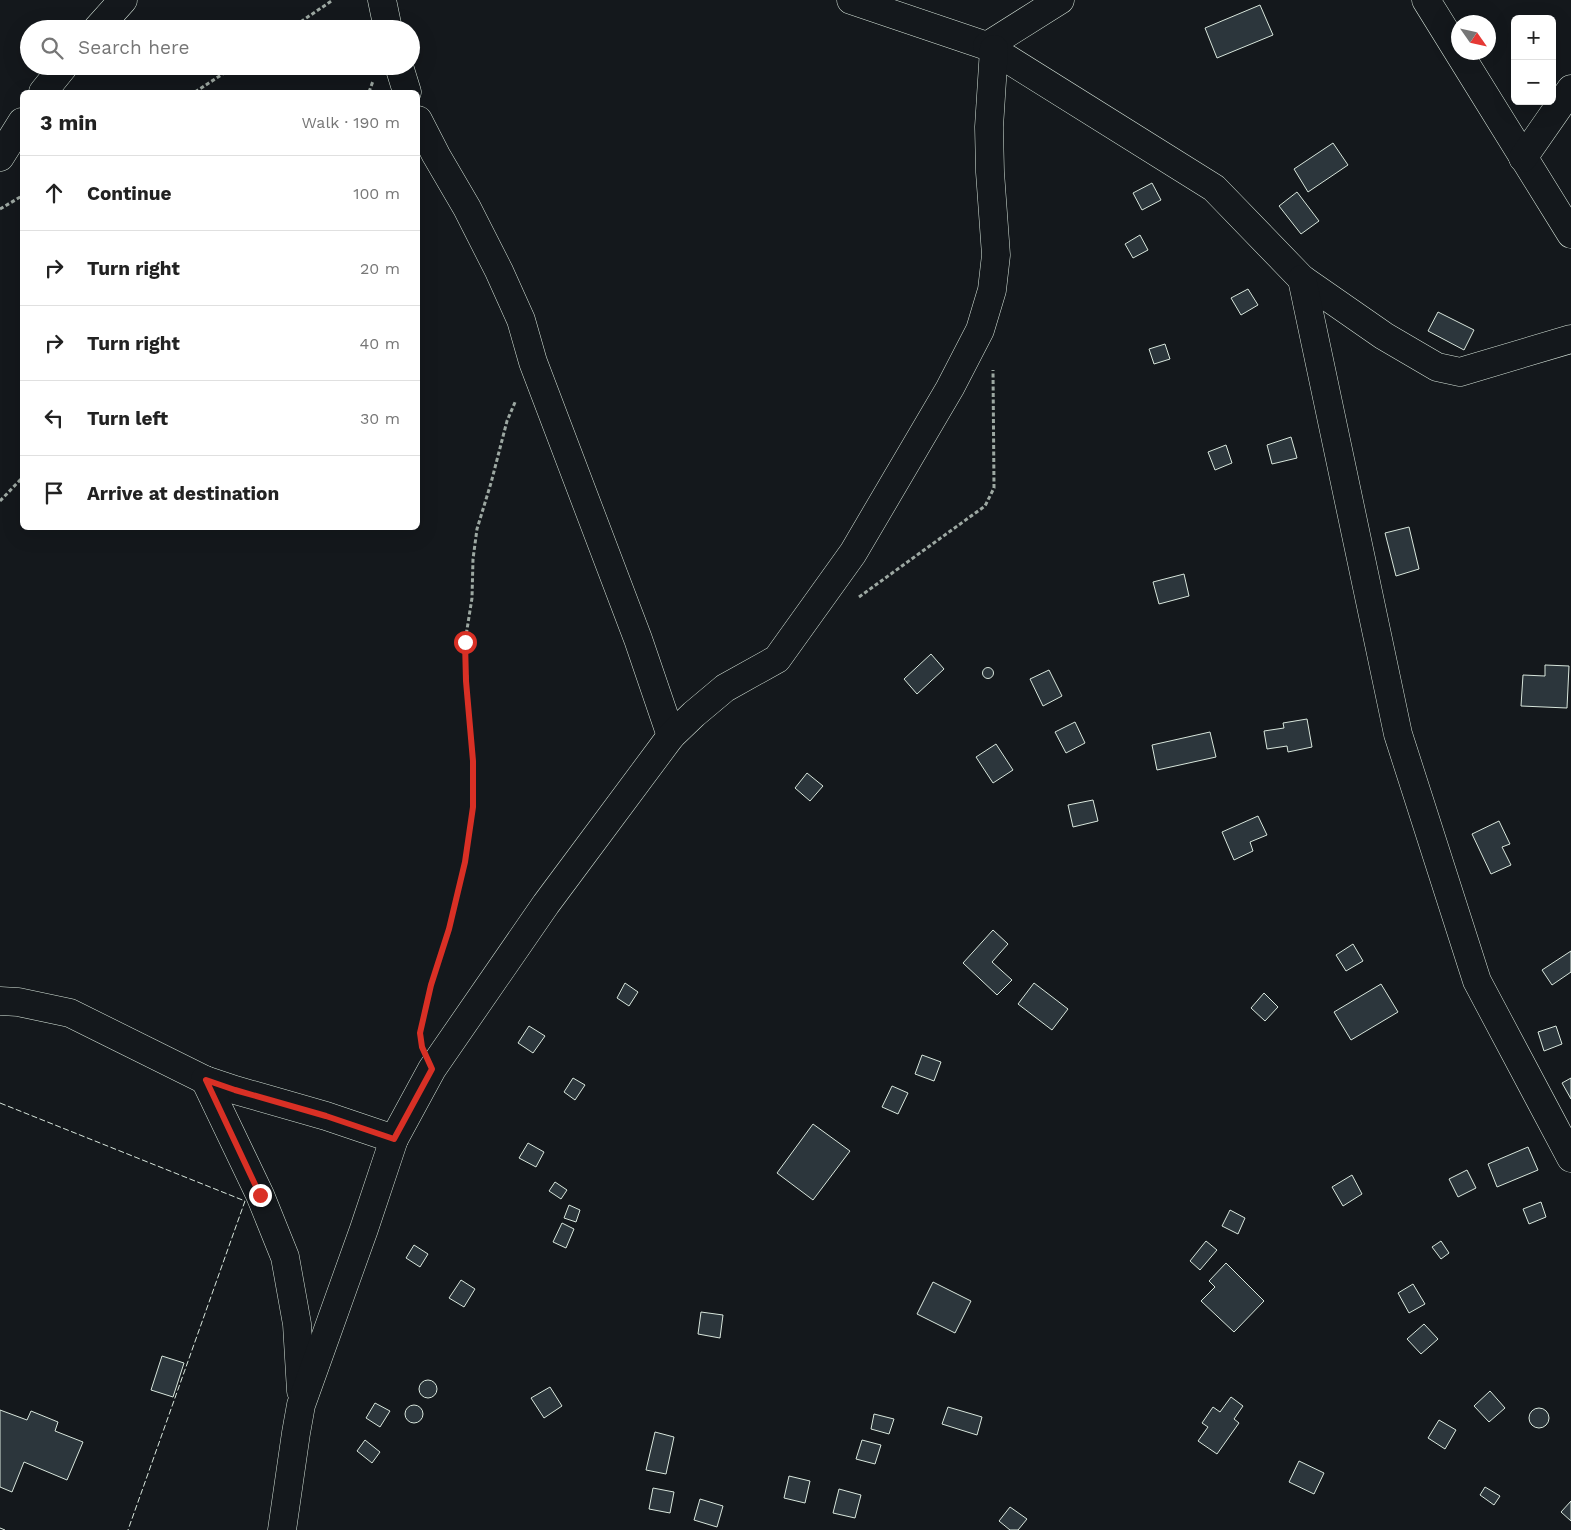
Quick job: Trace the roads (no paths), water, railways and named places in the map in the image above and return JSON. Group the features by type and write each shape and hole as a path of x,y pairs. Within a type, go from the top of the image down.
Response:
{"street":[{"path":"104,20 123,0"},
{"path":"382,0 386,20"},
{"path":"851,0 990,47 1214,188 1302,279 1384,336 1437,368 1460,372 1571,339"},
{"path":"990,47 1060,0"},
{"path":"1426,0 1571,234"},
{"path":"282,1530 301,1405 373,1205 394,1139 432,1069 546,904 671,736 725,688 777,659 853,553 950,388 980,330 992,290 996,255 990,172 990,47"},
{"path":"45,90 57,75"},
{"path":"402,75 406,90"},
{"path":"1523,158 1571,89"},
{"path":"420,124 467,208 521,320 533,362 638,639 671,736"},
{"path":"0,157 20,125"},
{"path":"1302,279 1398,734 1477,981 1571,1158"},
{"path":"0,1001 18,1002 70,1012 206,1080 326,1116 394,1139"},
{"path":"206,1080 260,1195 285,1256 297,1324 301,1405"}]}
